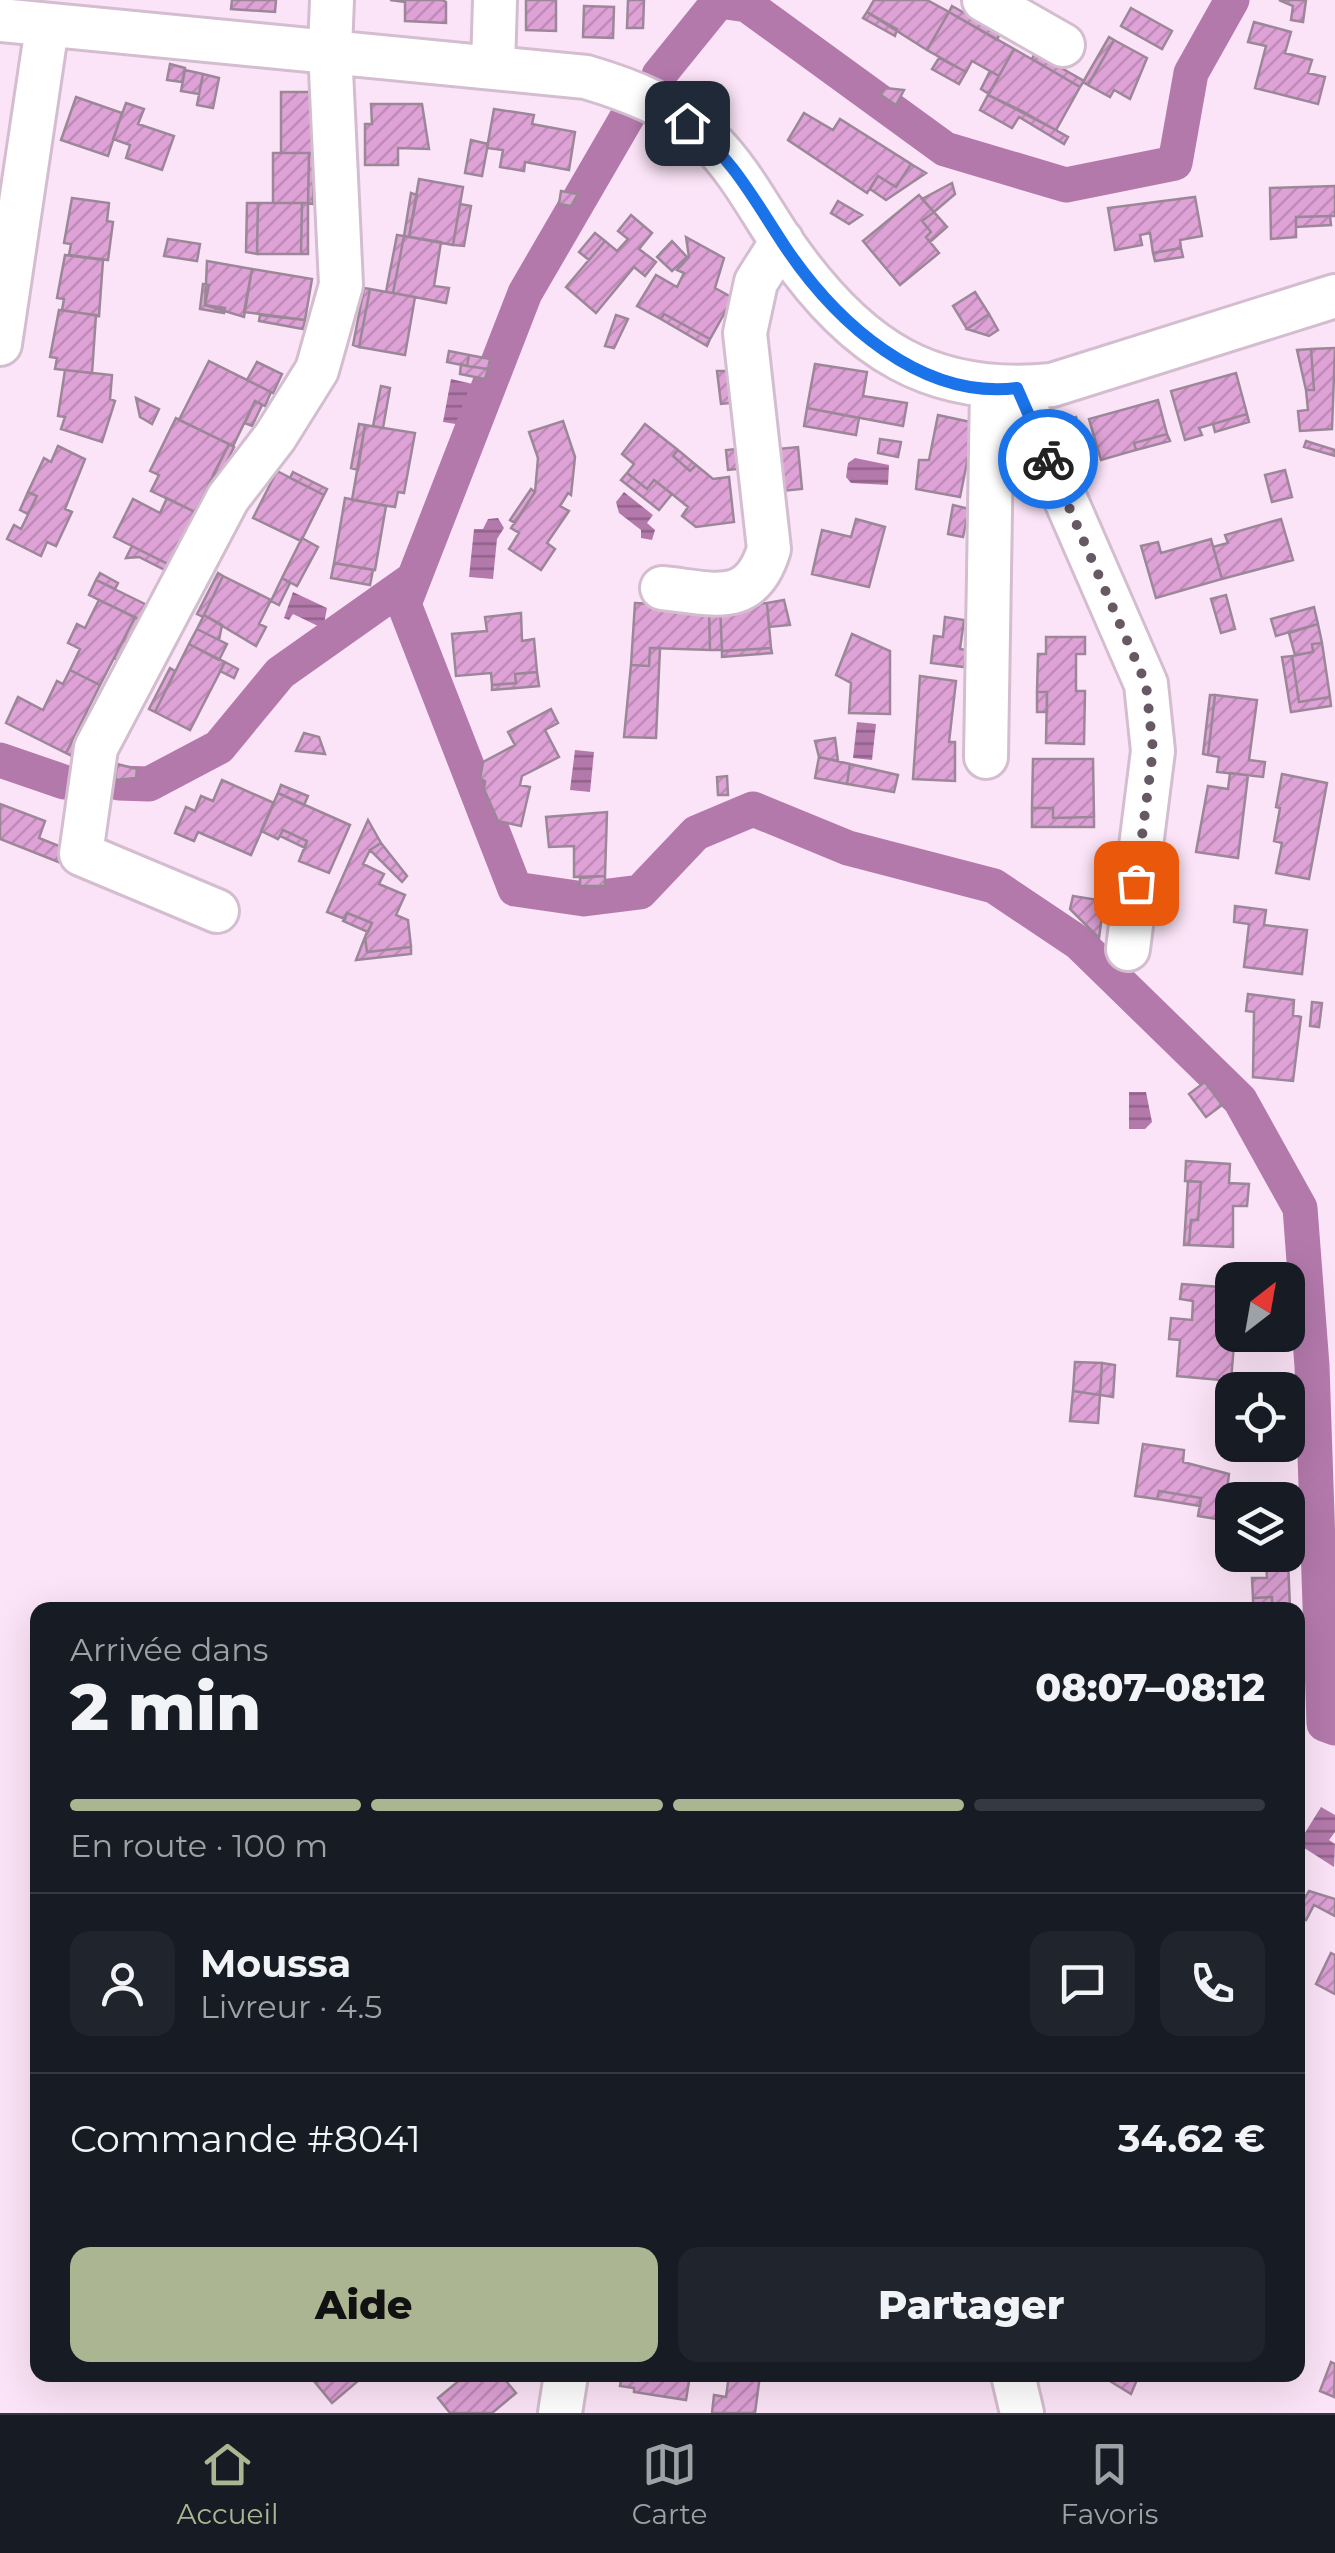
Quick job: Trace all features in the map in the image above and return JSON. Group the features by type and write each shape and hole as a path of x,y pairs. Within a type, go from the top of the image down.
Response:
{"street":[{"path":"217,911 81,854 96,748 228,498 318,370 341,285 330,50 332,0"},
{"path":"492,67 495,0"},
{"path":"984,0 1063,46"},
{"path":"0,20 586,77 668,110 706,137 738,171 782,241 849,323 884,352 921,372 1005,388 1052,385 1335,296"},
{"path":"0,344 47,27"},
{"path":"662,588 728,595 750,586 764,567 770,549 744,334 756,282 782,241"},
{"path":"986,757 1005,388"},
{"path":"1005,388 1146,684 1153,750 1128,949"},
{"path":"560,2413 565,2382"},
{"path":"1015,2382 1022,2413"}],"shaded area":[{"path":"451,379 477,385 462,425 443,422"},
{"path":"855,458 889,465 888,485 851,483 846,477 848,463"},
{"path":"624,492 653,515 647,523 655,530 652,540 641,538 641,530 619,513 616,502"},
{"path":"498,518 504,528 497,539 493,579 469,577 474,529 483,529 488,519"},
{"path":"293,592 327,608 324,624 318,626 293,614 289,620 284,618"},
{"path":"857,722 876,724 872,760 853,758"},
{"path":"575,750 594,752 590,792 570,790"},
{"path":"1129,1092 1146,1092 1152,1122 1145,1129 1129,1129"},
{"path":"1321,1807 1335,1815 1335,1832 1329,1840 1335,1844 1334,1867 1305,1848 1305,1833"}],"building":[{"path":"232,0 276,0 275,12 231,9"},
{"path":"390,0 442,0 446,2 446,23 405,21 405,2"},
{"path":"526,0 556,0 556,31 526,30"},
{"path":"628,0 644,0 643,28 627,28"},
{"path":"874,0 927,0 949,12 927,50 867,12"},
{"path":"1279,0 1306,0 1303,22 1291,20 1293,6"},
{"path":"584,6 614,7 613,38 583,37"},
{"path":"952,6 1000,33 997,40 949,12"},
{"path":"1131,8 1172,31 1162,49 1121,26"},
{"path":"867,12 897,29 895,36 863,18"},
{"path":"949,12 1014,49 999,76 972,61 966,72 927,50"},
{"path":"1254,22 1291,32 1285,53 1312,60 1308,73 1325,77 1318,104 1255,88 1266,46 1248,42"},
{"path":"1109,37 1114,40 1088,85 1083,82"},
{"path":"1114,40 1147,58 1130,99 1114,90 1110,97 1088,85"},
{"path":"1014,49 1080,87 1056,130 988,95"},
{"path":"1035,53 1084,81 1080,87 1032,59"},
{"path":"939,58 966,72 959,84 932,69"},
{"path":"170,64 185,68 182,82 167,80"},
{"path":"185,70 203,74 199,94 181,91"},
{"path":"990,71 999,76 989,94 981,89"},
{"path":"203,74 219,78 213,108 197,105"},
{"path":"885,88 904,90 896,105 881,95"},
{"path":"281,92 320,92 320,153 281,153"},
{"path":"988,95 1068,137 1064,144 1019,117 1012,128 980,110"},
{"path":"76,97 122,113 108,156 61,140"},
{"path":"126,103 144,109 138,124 174,136 162,170 126,158 130,145 113,139"},
{"path":"371,104 422,104 429,149 398,148 398,165 365,165 365,124 372,124"},
{"path":"494,109 534,115 532,124 575,132 569,170 525,162 524,171 500,167 503,150 487,148"},
{"path":"804,113 833,130 840,119 911,164 896,187 878,176 867,193 788,140"},
{"path":"471,140 488,144 482,176 465,173"},
{"path":"273,153 309,153 308,203 273,203"},
{"path":"309,153 314,153 313,204 308,203"},
{"path":"911,164 926,173 886,200 870,189 878,176 896,187"},
{"path":"419,179 463,187 453,245 409,237"},
{"path":"952,183 955,194 934,212 922,199"},
{"path":"1335,186 1335,216 1296,217 1296,237 1271,239 1270,188"},
{"path":"561,191 578,194 571,206 559,204"},
{"path":"411,193 417,195 409,237 404,236"},
{"path":"919,195 934,212 922,221 931,232 926,237 939,253 900,285 863,241"},
{"path":"1195,197 1202,236 1180,240 1181,248 1153,253 1150,233 1140,235 1142,245 1115,250 1108,208"},
{"path":"72,198 109,203 107,221 113,222 108,260 69,255 71,244 64,243"},
{"path":"838,201 862,215 849,224 831,213"},
{"path":"247,203 258,203 257,254 246,252"},
{"path":"258,203 302,203 301,254 257,254"},
{"path":"302,203 308,203 308,254 301,254"},
{"path":"460,204 471,206 464,246 453,245"},
{"path":"934,212 947,227 930,242 926,237 931,232 922,221"},
{"path":"631,215 652,233 639,249 656,262 645,276 634,267 596,313 566,287 605,241 617,251 628,239 618,231"},
{"path":"1330,216 1331,225 1296,227 1296,217"},
{"path":"595,233 605,241 589,260 579,252"},
{"path":"397,235 404,236 393,293 386,292"},
{"path":"404,236 441,242 434,286 449,288 446,303 393,293"},
{"path":"686,237 724,258 715,288 733,298 710,339 664,314 661,319 637,306 656,275 677,287 684,273 677,270 689,257"},
{"path":"168,239 200,244 197,261 164,256"},
{"path":"672,241 687,257 672,271 657,257"},
{"path":"1181,248 1183,257 1155,261 1153,253"},
{"path":"65,255 103,260 99,316 62,310 64,299 57,298"},
{"path":"207,261 252,269 244,317 205,305"},
{"path":"252,269 312,279 305,320 244,312"},
{"path":"203,284 209,285 205,305 225,308 224,313 200,309"},
{"path":"364,288 370,289 359,347 353,345"},
{"path":"370,289 415,297 405,355 359,347"},
{"path":"975,292 989,314 967,329 953,306"},
{"path":"59,310 96,315 92,373 55,369 57,358 50,357"},
{"path":"664,314 710,339 707,346 661,319"},
{"path":"989,314 998,330 989,336 967,329"},
{"path":"260,315 305,320 303,329 259,321"},
{"path":"616,315 628,319 614,348 605,346"},
{"path":"1335,348 1332,429 1300,431 1298,411 1308,410 1306,390 1314,390 1311,349"},
{"path":"1311,349 1314,390 1306,390 1297,350"},
{"path":"449,351 469,355 467,366 447,362"},
{"path":"469,355 490,359 488,369 467,366"},
{"path":"209,361 271,392 265,406 255,401 233,446 179,420"},
{"path":"257,362 282,374 273,393 247,380"},
{"path":"461,364 488,369 485,379 460,374"},
{"path":"815,364 867,372 863,396 907,403 903,426 807,408"},
{"path":"65,370 112,375 110,399 115,401 102,442 61,429 65,417 58,416"},
{"path":"717,371 738,371 741,402 721,404"},
{"path":"1236,373 1247,414 1199,428 1202,435 1185,440 1171,391"},
{"path":"381,386 390,388 383,428 373,426"},
{"path":"136,398 159,409 152,424 140,417"},
{"path":"1158,400 1167,434 1134,443 1136,450 1101,460 1089,419"},
{"path":"255,401 262,405 252,426 245,423"},
{"path":"807,408 859,418 856,435 804,426"},
{"path":"1247,414 1249,422 1215,432 1213,424"},
{"path":"938,415 975,423 960,497 916,489 919,460 929,460"},
{"path":"1076,417 1079,428 1054,435 1050,425"},
{"path":"176,418 229,444 195,512 151,491 159,475 150,471"},
{"path":"563,421 575,457 571,495 568,493 560,506 569,511 547,543 555,549 541,570 509,549 519,533 511,528 535,492 538,458 529,432"},
{"path":"359,424 365,425 358,470 351,468"},
{"path":"645,424 678,450 673,456 690,471 696,465 713,479 729,477 734,522 696,527 682,516 688,507 672,494 654,480 647,489 627,473 634,464 622,454"},
{"path":"365,425 415,433 404,493 398,492 395,507 352,500"},
{"path":"1167,434 1170,441 1136,450 1134,443"},
{"path":"880,439 901,442 898,457 878,453"},
{"path":"1306,441 1335,450 1335,456 1304,447"},
{"path":"229,444 234,447 219,478 213,475"},
{"path":"58,446 85,459 65,509 72,512 56,546 47,542 41,556 7,539 14,525 21,529 37,496 28,492 44,458 51,462"},
{"path":"798,447 802,489 772,492 767,450"},
{"path":"746,448 748,468 728,470 726,450"},
{"path":"678,450 696,465 690,471 673,456"},
{"path":"1285,470 1292,497 1272,502 1265,475"},
{"path":"277,471 324,495 301,541 253,518"},
{"path":"293,472 327,489 324,495 290,478"},
{"path":"627,473 647,489 654,480 672,494 659,510 621,480"},
{"path":"531,489 535,492 515,523 510,520"},
{"path":"28,492 37,496 28,514 20,510"},
{"path":"167,498 195,512 168,564 114,537 133,499 160,513"},
{"path":"345,498 386,506 375,570 334,563"},
{"path":"953,505 969,509 963,537 948,534"},
{"path":"856,519 885,527 869,587 812,574 822,530 851,537"},
{"path":"1281,519 1293,560 1222,579 1213,547 1228,543 1225,535"},
{"path":"302,538 318,547 297,586 282,578"},
{"path":"1211,539 1222,579 1156,598 1141,546 1158,542 1161,553"},
{"path":"132,546 168,564 165,570 139,557 126,558"},
{"path":"334,563 373,570 370,585 331,578"},
{"path":"100,573 118,583 115,589 96,580"},
{"path":"218,573 223,576 204,615 222,625 219,640 197,629 203,617 197,614"},
{"path":"223,576 271,600 259,624 266,627 256,646 204,615"},
{"path":"282,578 290,583 279,605 271,601"},
{"path":"96,580 151,607 144,622 89,595"},
{"path":"1226,595 1235,629 1221,633 1211,599"},
{"path":"99,600 135,617 100,685 70,670 80,649 68,643 77,624 85,628"},
{"path":"784,600 790,625 769,627 767,603"},
{"path":"635,603 709,607 710,650 650,648 649,666 631,665"},
{"path":"767,603 771,648 722,651 720,606"},
{"path":"720,606 722,650 710,650 709,607"},
{"path":"1314,607 1318,624 1276,636 1271,619"},
{"path":"521,613 522,641 534,639 537,672 515,674 516,683 492,685 491,673 456,676 452,634 487,631 485,617"},
{"path":"135,617 140,620 120,661 114,658"},
{"path":"945,617 964,620 960,649 966,650 964,667 931,663 934,636 943,637"},
{"path":"1318,624 1322,643 1312,644 1313,652 1295,655 1289,633"},
{"path":"197,629 227,644 219,660 189,644"},
{"path":"852,634 890,651 890,714 849,713 851,683 836,675"},
{"path":"1046,637 1085,637 1085,654 1076,654 1076,691 1085,691 1084,744 1046,743 1047,692 1037,692 1038,654 1046,654"},
{"path":"1322,643 1330,697 1299,702 1292,656 1313,652 1312,644"},
{"path":"189,644 225,662 190,730 155,712"},
{"path":"650,648 660,648 656,738 624,737 631,665 649,666"},
{"path":"771,648 772,653 722,657 722,651"},
{"path":"1292,656 1299,702 1330,697 1331,706 1291,712 1282,657"},
{"path":"225,662 238,669 234,678 220,671"},
{"path":"170,668 175,671 155,712 149,709"},
{"path":"70,670 100,685 66,753 6,723 18,697 43,710 57,681 63,684"},
{"path":"537,672 539,686 492,690 492,685 516,683 515,674"},
{"path":"920,676 956,681 949,742 955,742 955,781 913,779"},
{"path":"1037,692 1047,692 1047,712 1037,712"},
{"path":"1210,695 1215,695 1208,755 1203,754"},
{"path":"1215,695 1257,700 1249,760 1265,762 1263,777 1217,772 1219,757 1208,755"},
{"path":"551,709 558,723 545,730 559,757 522,776 520,785 530,787 521,826 498,821 484,789 485,781 480,779 483,762 515,745 508,732"},
{"path":"87,713 92,715 72,756 66,753"},
{"path":"304,733 319,737 325,754 296,751"},
{"path":"835,738 838,761 819,757 815,741"},
{"path":"819,757 850,764 847,784 815,778"},
{"path":"1033,759 1093,759 1094,817 1053,818 1053,808 1032,808"},
{"path":"117,764 137,769 136,778 115,780"},
{"path":"850,764 898,775 894,792 847,784"},
{"path":"1230,773 1248,775 1238,858 1196,852 1208,786 1228,789"},
{"path":"1282,774 1327,783 1309,879 1276,873 1282,843 1274,841"},
{"path":"727,776 728,795 718,795 717,777"},
{"path":"222,780 274,803 251,855 198,832 194,841 175,833 186,807 195,811 201,796 213,801"},
{"path":"281,785 308,796 304,805 278,793"},
{"path":"278,793 350,825 329,873 299,861 307,841 283,830 278,839 261,831"},
{"path":"0,804 45,821 39,838 64,848 61,863 0,839"},
{"path":"1032,808 1053,808 1053,818 1094,817 1094,827 1032,827"},
{"path":"607,812 605,876 574,877 574,846 549,847 546,817"},
{"path":"368,820 381,843 370,850 363,864 384,874 379,884 405,895 396,915 408,920 411,947 367,952 365,937 372,923 347,913 345,919 327,912"},
{"path":"283,830 307,841 305,848 280,836"},
{"path":"381,843 407,876 402,882 370,850"},
{"path":"605,876 605,886 580,886 580,878"},
{"path":"1073,896 1104,901 1099,938 1070,909"},
{"path":"1235,906 1266,910 1264,925 1307,930 1302,974 1244,967 1249,924 1234,922"},
{"path":"347,913 372,923 368,932 343,921"},
{"path":"365,937 367,952 411,947 411,954 356,960"},
{"path":"1248,994 1294,1000 1293,1015 1301,1017 1293,1081 1253,1077 1254,1012 1246,1011"},
{"path":"1312,1002 1322,1003 1319,1027 1310,1026"},
{"path":"1205,1082 1222,1105 1206,1117 1189,1094"},
{"path":"1186,1161 1230,1164 1229,1183 1249,1184 1247,1206 1233,1206 1233,1247 1189,1245 1191,1220 1198,1220 1201,1182 1185,1181"},
{"path":"1188,1181 1201,1182 1198,1220 1191,1220 1189,1245 1184,1245"},
{"path":"1182,1284 1215,1287 1215,1352 1233,1352 1232,1372 1215,1372 1215,1380 1177,1376 1180,1340 1169,1339 1171,1318 1192,1320 1193,1301 1180,1299"},
{"path":"1075,1362 1102,1363 1100,1395 1073,1391"},
{"path":"1102,1363 1115,1365 1113,1397 1100,1395"},
{"path":"1073,1391 1100,1395 1098,1423 1070,1421"},
{"path":"1143,1444 1184,1450 1183,1462 1229,1474 1228,1482 1215,1482 1215,1519 1198,1516 1201,1498 1159,1491 1157,1499 1135,1496"},
{"path":"1159,1491 1201,1498 1200,1506 1157,1499"},
{"path":"1267,1572 1288,1572 1290,1602 1272,1602 1272,1597 1253,1598 1252,1578 1267,1578"},
{"path":"1272,1597 1272,1602 1253,1602 1253,1598"},
{"path":"1309,1891 1335,1899 1335,1916 1314,1905 1305,1920 1305,1897"},
{"path":"1331,1953 1335,1955 1335,1994 1316,1984"},
{"path":"1331,2362 1335,2364 1334,2397 1320,2391"},
{"path":"315,2382 357,2382 332,2403"},
{"path":"457,2382 507,2382 516,2393 492,2413 450,2413 438,2398"},
{"path":"621,2382 689,2382 686,2400 620,2386"},
{"path":"728,2382 759,2382 755,2413 712,2413 714,2395 726,2397"},
{"path":"1111,2382 1136,2382 1131,2394"}],"waterway":[{"path":"659,75 719,1 747,5 945,149 1066,185 1175,163 1191,73 1232,0"},
{"path":"633,107 525,293 404,604 515,889 584,899 640,892 696,833 753,809 848,848 994,886 1079,943 1240,1100 1300,1208 1312,1366 1324,1724 1335,1728"},
{"path":"119,783 149,784 219,747 280,673 413,579"},
{"path":"0,760 64,782"}],"way so far":[{"path":"1048,459 1146,684 1153,750 1136,883"}],"route":[{"path":"687,123 738,171 789,252 849,323 884,352 921,372 962,384 1017,388 1048,459"}]}
